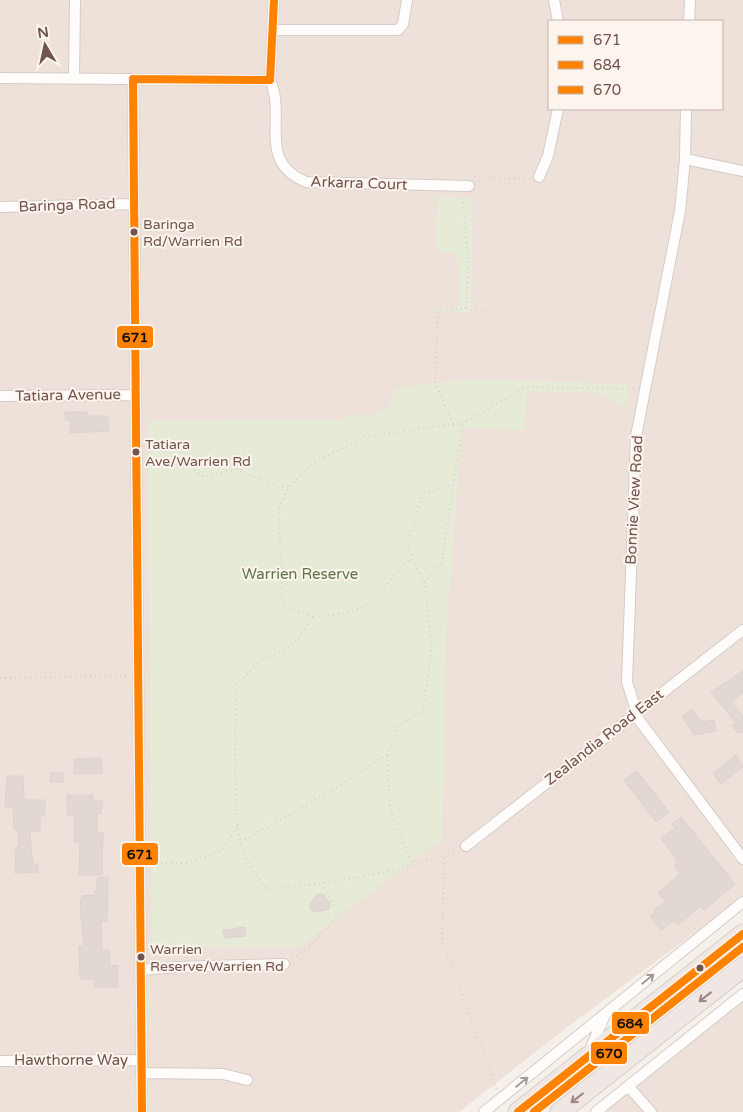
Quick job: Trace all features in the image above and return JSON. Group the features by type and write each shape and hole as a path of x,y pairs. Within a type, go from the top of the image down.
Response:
{"highway":[{"path":"518,1112 743,934"},
{"path":"560,1112 743,967"}],"street":[{"path":"74,78 75,0"},
{"name":"Arkarra Court","path":"274,0 270,80 276,97 276,152 282,163 298,179 306,182 469,186"},
{"path":"273,30 398,30 403,24 407,0"},
{"path":"554,0 558,20"},
{"path":"689,20 690,0"},
{"path":"0,78 270,80"},
{"path":"133,79 142,1112"},
{"path":"539,177 548,156 558,110"},
{"name":"Bonnie View Road","path":"686,110 685,159 680,211 636,436 627,682 639,720 743,859"},
{"path":"685,159 743,171"},
{"name":"Baringa Road","path":"0,207 134,204"},
{"name":"Tatiara Avenue","path":"0,396 136,395"},
{"name":"Zealandia Road East","path":"466,846 636,711 743,630"},
{"path":"484,1112 743,902"},
{"path":"141,970 284,964"},
{"path":"596,1112 743,994"},
{"path":"588,1056 604,1015"},
{"name":"Hawthorne Way","path":"0,1061 142,1060"},
{"path":"142,1073 224,1074 247,1080"},
{"path":"628,1086 651,1112"}],"path":[{"path":"469,186 477,175 506,179 539,177"},
{"path":"450,185 451,196 463,196 468,264 466,308"},
{"path":"453,424 434,382 438,310 466,308 473,312 495,312"},
{"path":"412,560 403,564 370,602 342,614 313,617 282,605 279,508 290,486 318,460 365,437 462,424 528,388 645,389"},
{"path":"425,583 442,562 462,424"},
{"path":"136,437 172,453 204,478 237,469 277,486 290,486"},
{"path":"413,866 390,809 387,754 397,727 422,710 432,648 425,583 412,560 408,541 423,494 453,485"},
{"path":"313,617 293,646 261,660 237,684 233,750 238,826 241,842 252,871 267,889 322,885 395,871 444,856 466,846"},
{"path":"0,678 139,676"},
{"path":"241,842 336,788 387,754"},
{"path":"140,863 187,864 222,850 238,826"},
{"path":"444,856 442,940 500,1099"},
{"path":"284,964 309,947 339,914 322,885"}],"shaded area":[{"path":"0,0 743,0 743,897 566,1028 459,1112 0,1112"},
{"path":"743,998 743,1112 605,1112"}],"green space":[{"path":"438,197 473,198 471,312 430,311 460,306 460,274 455,252 436,252"},
{"name":"Warrien Reserve","path":"467,379 629,384 625,406 599,393 527,391 524,430 462,428 446,634 442,839 299,947 155,947 152,943 148,421 346,419 347,415 373,415 389,407 396,388"}],"building":[{"path":"65,412 87,412 87,416 106,416 108,417 109,431 70,433 70,420 65,420"},
{"path":"743,671 743,693 731,702 743,716 743,732 738,733 732,725 736,723 711,692"},
{"path":"692,709 702,722 714,720 716,731 694,735 682,716"},
{"path":"736,755 743,767 721,784 713,773"},
{"path":"102,758 102,773 74,774 74,759"},
{"path":"637,771 669,812 656,822 624,780"},
{"path":"51,773 63,773 64,782 50,782"},
{"path":"7,776 23,776 24,800 45,800 45,815 40,815 40,831 31,831 30,837 33,864 38,864 38,872 15,873 16,847 19,847 18,829 14,830 13,807 5,807"},
{"path":"67,795 93,795 93,801 102,801 101,814 97,814 97,833 103,833 102,875 79,875 80,843 74,842 74,815 67,815"},
{"path":"681,817 735,884 704,910 701,906 678,925 674,920 661,930 650,916 656,912 654,909 665,902 658,893 680,874 674,865 678,862 661,838 675,828 672,824"},
{"path":"108,877 107,921 101,921 102,950 110,950 110,966 118,965 118,987 94,987 94,979 80,979 79,946 84,946 80,904 82,896 94,895 94,892 97,891 97,878"},
{"path":"318,894 324,895 330,904 329,909 316,912 310,910 310,903"},
{"path":"245,927 245,936 224,938 223,930"}],"transit line":[{"name":"671","path":"270,80 274,0"},
{"name":"671","path":"133,79 142,1112"},
{"name":"671","path":"133,79 270,80"},
{"name":"684","path":"518,1112 743,934"},
{"name":"670","path":"534,1112 743,947"}],"place":[{"name":"Baringa Rd/Warrien Rd","path":"134,232"},
{"name":"Tatiara Ave/Warrien Rd","path":"136,452"},
{"name":"Warrien Reserve/Warrien Rd","path":"141,957"}]}
